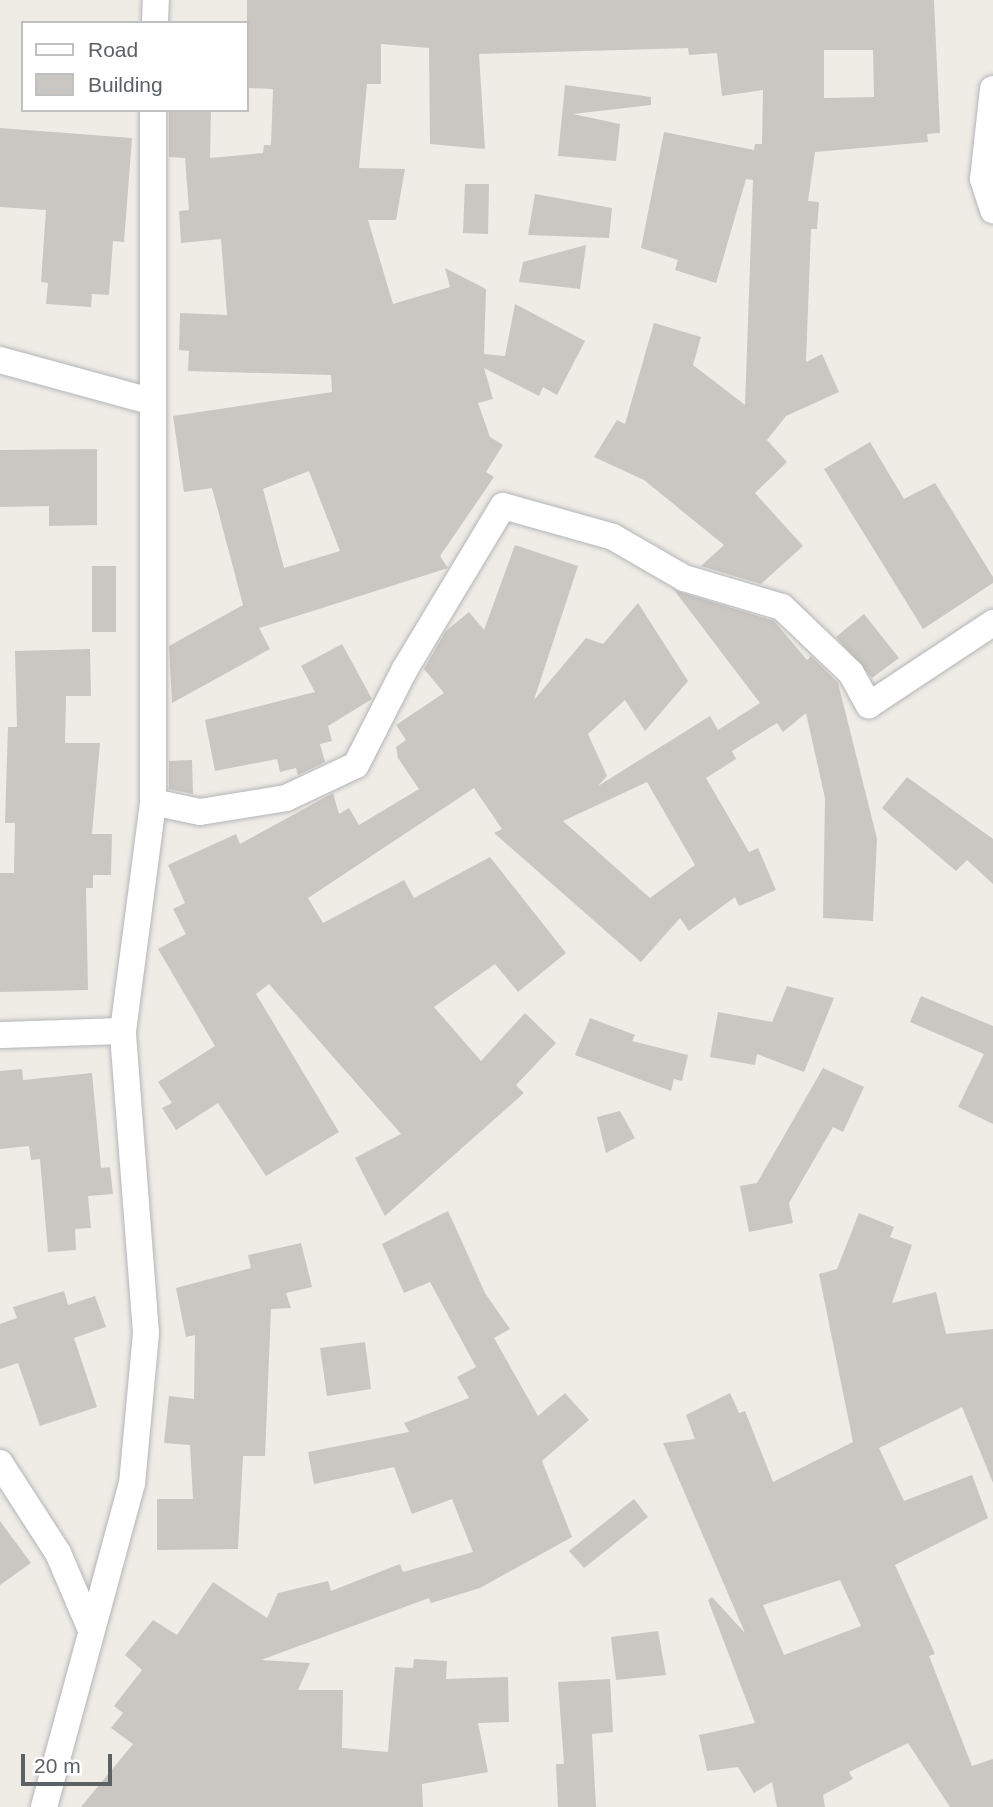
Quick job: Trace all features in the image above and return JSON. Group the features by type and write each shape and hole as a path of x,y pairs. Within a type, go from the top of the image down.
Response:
{"street":[{"path":"155,21 156,0"},
{"path":"993,89 983,179 993,209"},
{"path":"44,1807 90,1630 132,1484 146,1333 123,1031 153,802 150,401 153,112"},
{"path":"0,360 150,401"},
{"path":"153,802 200,812 286,798 356,765 405,668 503,506 613,537 684,578 782,607 851,673 869,705 993,623"},
{"path":"0,1035 123,1031"},
{"path":"0,1463 58,1553 90,1630"}],"building":[{"path":"247,0 934,0 940,133 927,134 928,142 815,152 808,201 819,202 817,229 811,229 806,362 822,354 839,392 786,416 767,440 787,462 755,493 803,546 761,584 701,566 724,545 644,480 594,457 617,420 625,424 654,323 701,337 693,365 745,405 753,180 746,179 716,283 675,270 678,260 641,248 664,132 754,150 755,144 762,144 763,90 722,96 717,53 689,55 688,48 479,54 485,149 430,144 429,48 381,44 381,84 367,84 359,168 405,169 396,220 368,220 393,304 450,287 445,268 486,289 484,354 505,356 515,304 585,341 557,395 543,387 539,396 484,368 493,399 478,403 490,437 503,445 486,472 494,477 440,556 448,568 259,628 270,649 172,703 169,646 243,605 212,488 184,492 173,416 332,392 331,375 188,371 189,351 179,350 180,313 227,315 221,239 181,243 179,211 189,210 185,158 169,157 169,112 211,112 210,158 263,153 264,145 271,145 273,89 248,88","holes":["824,50 873,50 874,97 824,98","309,471 340,551 284,568 263,489"]},
{"path":"565,85 651,97 651,105 573,114 620,124 616,161 558,156"},
{"path":"0,128 132,138 124,242 113,241 109,295 92,294 91,307 46,304 48,283 41,282 46,210 0,207"},
{"path":"465,184 489,184 488,234 463,233"},
{"path":"535,194 612,208 609,238 528,235"},
{"path":"586,245 580,289 519,282 523,262"},
{"path":"870,442 904,499 935,483 993,577 993,583 923,629 824,469"},
{"path":"97,449 97,525 49,526 49,506 0,507 0,450"},
{"path":"515,545 578,566 534,700 586,638 603,644 638,603 688,681 645,731 625,700 588,734 607,776 598,786 710,716 718,730 760,703 674,590 774,621 807,660 811,656 838,683 877,839 873,921 823,918 825,798 806,713 783,732 777,723 732,751 736,759 706,778 749,852 758,848 776,890 739,906 735,897 689,931 680,918 641,962 494,833 502,829 474,788 308,898 323,923 404,880 414,898 490,857 566,953 518,992 495,964 434,1007 481,1061 525,1013 556,1043 516,1085 524,1093 385,1216 355,1158 401,1134 269,984 256,994 339,1132 266,1176 218,1103 176,1130 162,1108 172,1103 158,1082 215,1046 158,949 186,934 173,909 185,903 168,865 236,834 240,844 333,793 339,814 349,808 359,825 419,789 398,758 396,747 406,740 396,725 444,693 424,669 446,631 469,612 484,630","holes":["647,782 695,865 650,898 563,821"]},
{"path":"92,566 116,566 116,632 92,632"},
{"path":"864,614 899,658 872,678 836,637"},
{"path":"342,644 372,699 328,726 332,741 320,744 325,762 298,775 296,768 280,772 277,759 215,771 205,720 315,692 301,666"},
{"path":"90,649 91,696 66,696 65,743 100,743 92,834 112,834 111,875 93,875 93,888 86,888 88,990 0,992 0,873 14,873 15,823 5,823 8,727 17,727 15,651"},
{"path":"192,760 193,794 169,789 169,761"},
{"path":"907,777 993,839 993,884 967,860 956,871 882,808"},
{"path":"787,986 834,998 804,1072 757,1054 755,1065 710,1057 718,1012 772,1022"},
{"path":"921,996 993,1026 993,1124 958,1107 984,1054 910,1022"},
{"path":"590,1018 635,1035 632,1041 688,1055 682,1081 674,1079 671,1091 575,1055"},
{"path":"823,1068 864,1087 843,1132 833,1127 789,1203 793,1223 749,1232 740,1186 757,1183"},
{"path":"22,1069 23,1080 92,1073 101,1168 110,1167 113,1194 88,1196 91,1228 75,1229 76,1250 48,1252 40,1159 31,1160 29,1146 0,1149 0,1071"},
{"path":"620,1111 635,1138 606,1153 597,1117"},
{"path":"448,1211 485,1293 510,1329 494,1338 538,1416 565,1393 589,1420 542,1461 572,1537 480,1588 431,1603 429,1598 261,1660 310,1663 298,1690 343,1690 342,1748 388,1752 395,1667 413,1668 414,1659 447,1661 446,1679 508,1677 509,1722 478,1723 488,1772 422,1784 423,1807 81,1807 133,1744 111,1728 123,1713 114,1706 142,1670 125,1655 153,1620 177,1635 213,1582 267,1618 278,1593 328,1581 331,1591 400,1564 403,1572 473,1552 452,1499 412,1514 394,1467 314,1484 308,1452 409,1432 404,1423 469,1398 457,1377 476,1367 430,1282 404,1293 382,1244"},
{"path":"859,1213 894,1227 890,1237 912,1245 892,1303 936,1292 946,1334 993,1329 993,1483 962,1407 879,1448 904,1501 972,1475 988,1518 895,1565 935,1654 929,1656 972,1766 993,1759 993,1807 950,1807 908,1743 849,1772 853,1779 823,1795 825,1807 777,1807 772,1782 754,1793 738,1767 707,1771 699,1735 755,1723 708,1600 712,1597 745,1633 663,1443 695,1439 686,1415 730,1393 739,1413 745,1411 773,1482 853,1442 819,1274 837,1269","holes":["840,1580 861,1626 784,1655 763,1605"]},
{"path":"301,1243 312,1287 286,1293 291,1308 271,1309 265,1456 243,1456 238,1549 157,1550 157,1499 193,1499 190,1445 164,1443 169,1396 194,1399 195,1335 186,1337 176,1288 251,1268 248,1255"},
{"path":"64,1291 68,1305 95,1296 106,1327 74,1338 97,1407 40,1426 18,1363 0,1369 0,1324 17,1318 13,1307"},
{"path":"365,1342 371,1389 327,1396 320,1348"},
{"path":"634,1499 648,1517 584,1568 569,1551"},
{"path":"0,1521 31,1563 0,1585"},
{"path":"658,1631 666,1675 616,1680 611,1637"},
{"path":"610,1679 613,1732 592,1734 596,1807 558,1807 556,1764 564,1764 558,1682"}]}
